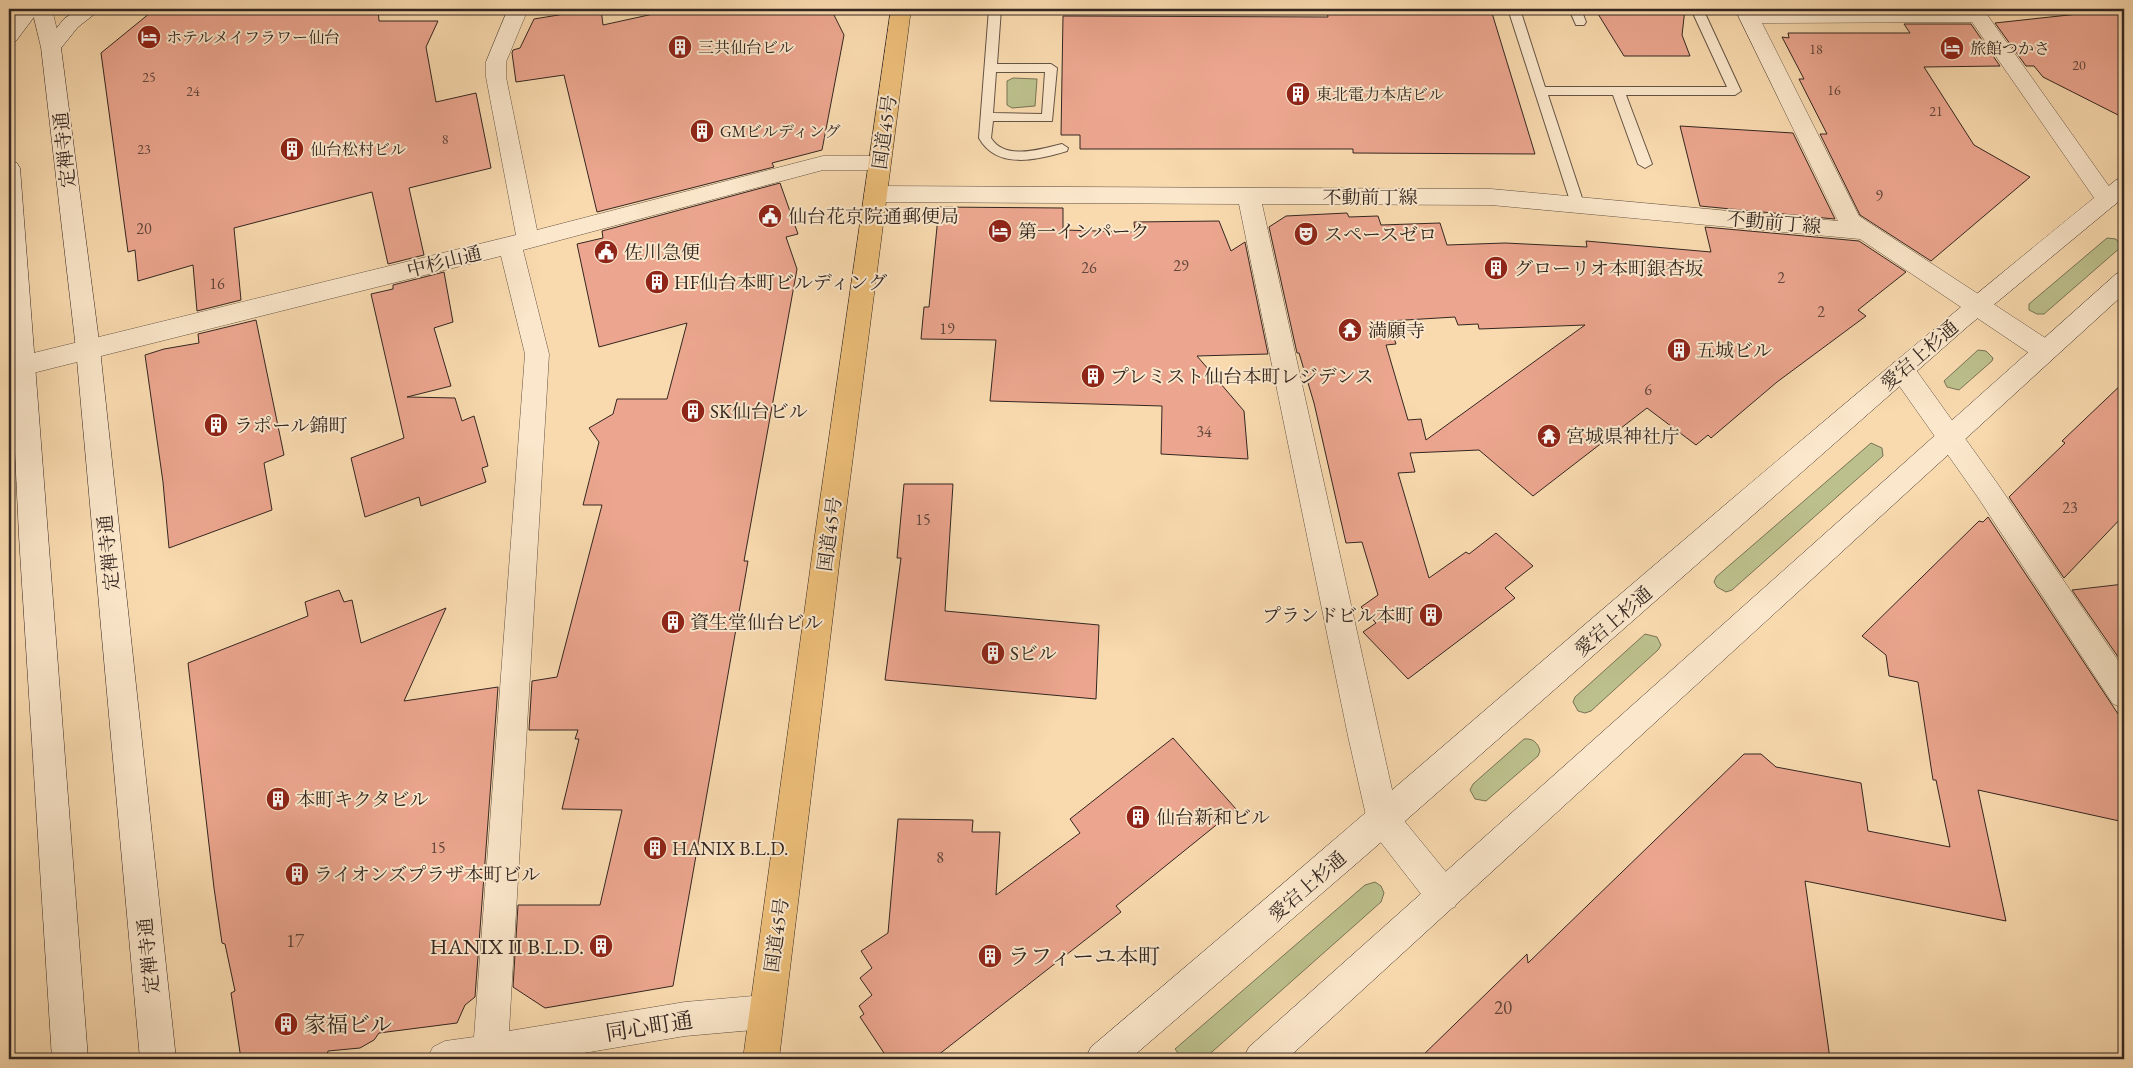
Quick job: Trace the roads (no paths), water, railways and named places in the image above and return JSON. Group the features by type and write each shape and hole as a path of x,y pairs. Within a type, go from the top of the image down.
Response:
{"highway":[{"name":"国道45号","path":"761,1059 765,1012 901,9"}],"street":[{"path":"9,37 30,9"},
{"name":"定禅寺通","path":"42,9 52,47 88,349 158,1059"},
{"path":"52,47 71,23 91,9"},
{"path":"490,1051 537,354 519,243 496,77 496,62 518,9"},
{"path":"2044,350 1850,221 1747,13 1975,12 2116,192"},
{"name":"中杉山通","path":"16,367 519,243 823,163 880,163"},
{"path":"9,168 16,367 33,536 70,1059"},
{"name":"愛宕上杉通","path":"1103,1059 1383,820 1976,306 2116,192"},
{"name":"不動前丁線","path":"875,194 1491,198 1577,204 1863,231"},
{"path":"1249,197 1317,510 1363,736 1383,820 1443,895"},
{"path":"1261,1059 2044,350 2124,280"},
{"path":"1902,370 2124,694"},
{"name":"同心町通","path":"446,1059 685,1019 765,1012"}],"lane":[{"path":"996,9 985,138 992,148 1006,153 1024,155 1062,148"},
{"path":"1514,9 1577,204"},
{"path":"1575,9 1580,22"},
{"path":"1541,90 1735,91 1696,9"},
{"path":"987,117 1048,118 1051,68 991,68"},
{"path":"1618,91 1645,164"}],"place":[{"name":"ホテルメイフラワー仙台","path":"149,37"},
{"name":"三共仙台ビル","path":"680,47"},
{"name":"旅館つかさ","path":"1952,48"},
{"name":"東北電力本店ビル","path":"1298,94"},
{"name":"GMビルディング","path":"702,131"},
{"name":"仙台松村ビル","path":"292,149"},
{"name":"仙台花京院通郵便局","path":"770,216"},
{"name":"第一インパーク","path":"1000,231"},
{"name":"スペースゼロ","path":"1306,234"},
{"name":"佐川急便","path":"606,252"},
{"name":"グローリオ本町銀杏坂","path":"1496,268"},
{"name":"HF仙台本町ビルディング","path":"657,282"},
{"name":"満願寺","path":"1350,330"},
{"name":"五城ビル","path":"1679,350"},
{"name":"プレミスト仙台本町レジデンス","path":"1093,376"},
{"name":"SK仙台ビル","path":"693,411"},
{"name":"ラポール錦町","path":"216,425"},
{"name":"宮城県神社庁","path":"1549,436"},
{"name":"プランドビル本町","path":"1431,615"},
{"name":"資生堂仙台ビル","path":"673,622"},
{"name":"Sビル","path":"993,653"},
{"name":"本町キクタビル","path":"278,799"},
{"name":"仙台新和ビル","path":"1138,817"},
{"name":"HANIX B.L.D.","path":"655,848"},
{"name":"ライオンズプラザ本町ビル","path":"297,874"},
{"name":"HANIX II B.L.D.","path":"601,946"},
{"name":"ラフィーユ本町","path":"990,956"},
{"name":"家福ビル","path":"286,1024"}]}
